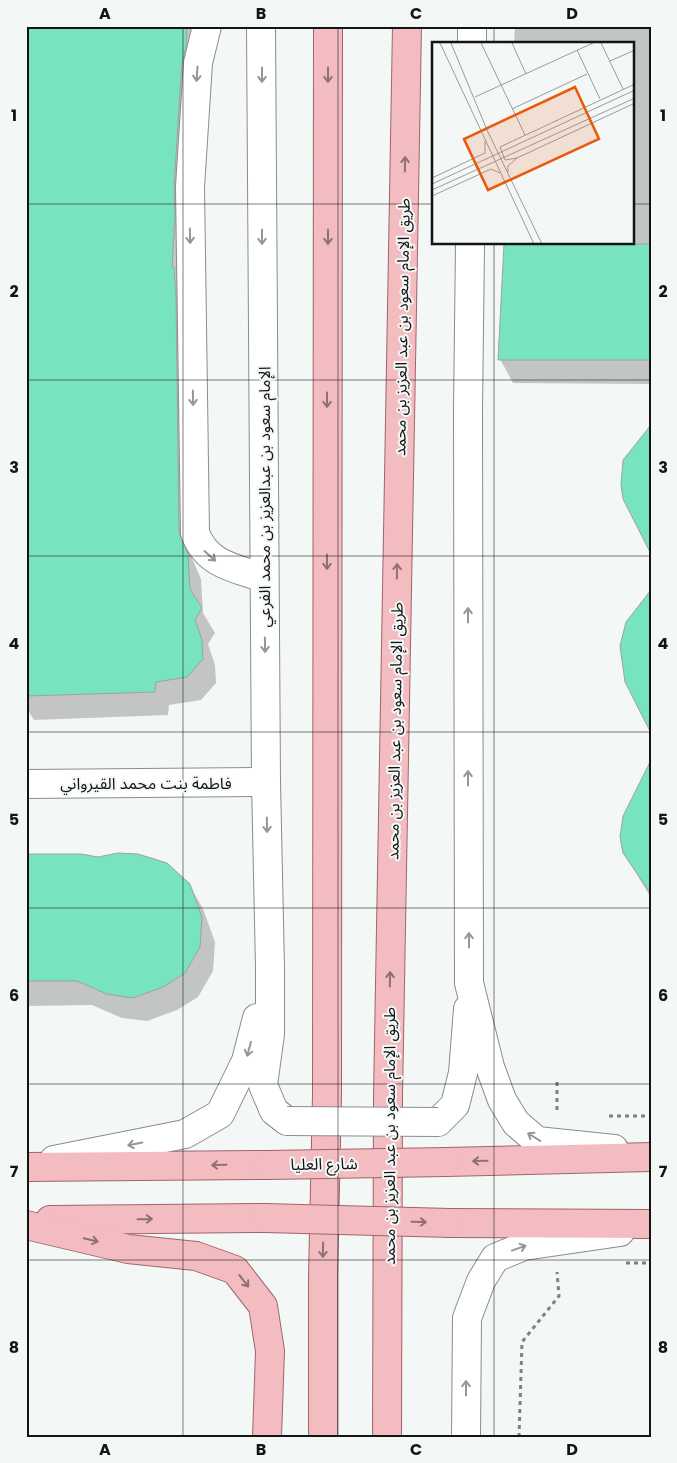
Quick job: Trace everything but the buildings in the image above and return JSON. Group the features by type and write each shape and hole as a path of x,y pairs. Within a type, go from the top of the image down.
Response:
{"main road":[{"path":"322,1437 327,1096 328,26"},
{"name":"طريق الإمام سعود بن عبد العزيز بن محمد","path":"387,1437 388,1087 407,26"},
{"name":"شارع العليا","path":"26,1166 446,1162 651,1157"},
{"path":"26,1220 265,1218 450,1223 651,1224"},
{"path":"26,1225 128,1249 196,1256 235,1270 263,1306 270,1351 266,1437"}],"street":[{"path":"207,26 198,62 190,187 195,533 199,544 217,562 264,578"},
{"name":"الإمام سعود بن عبدالعزيز بن محمد الفرعي","path":"261,26 264,578 270,968"},
{"path":"472,26 472,42"},
{"path":"270,968 270,1034 263,1085 274,1111 287,1122 438,1122 454,1105 463,1073 469,983 468,411 470,245"},
{"name":"فاطمة بنت محمد القيرواني","path":"26,784 266,782"},
{"path":"26,1166 185,1134 220,1114 246,1061 270,968"},
{"path":"469,983 490,1067 502,1100 516,1123 537,1141 651,1152"},
{"path":"466,1437 467,1318 481,1281 495,1258 524,1246 651,1228"}],"path":[{"path":"557,1082 557,1114"},
{"path":"519,1437 522,1342 559,1296 556,1264"}]}
